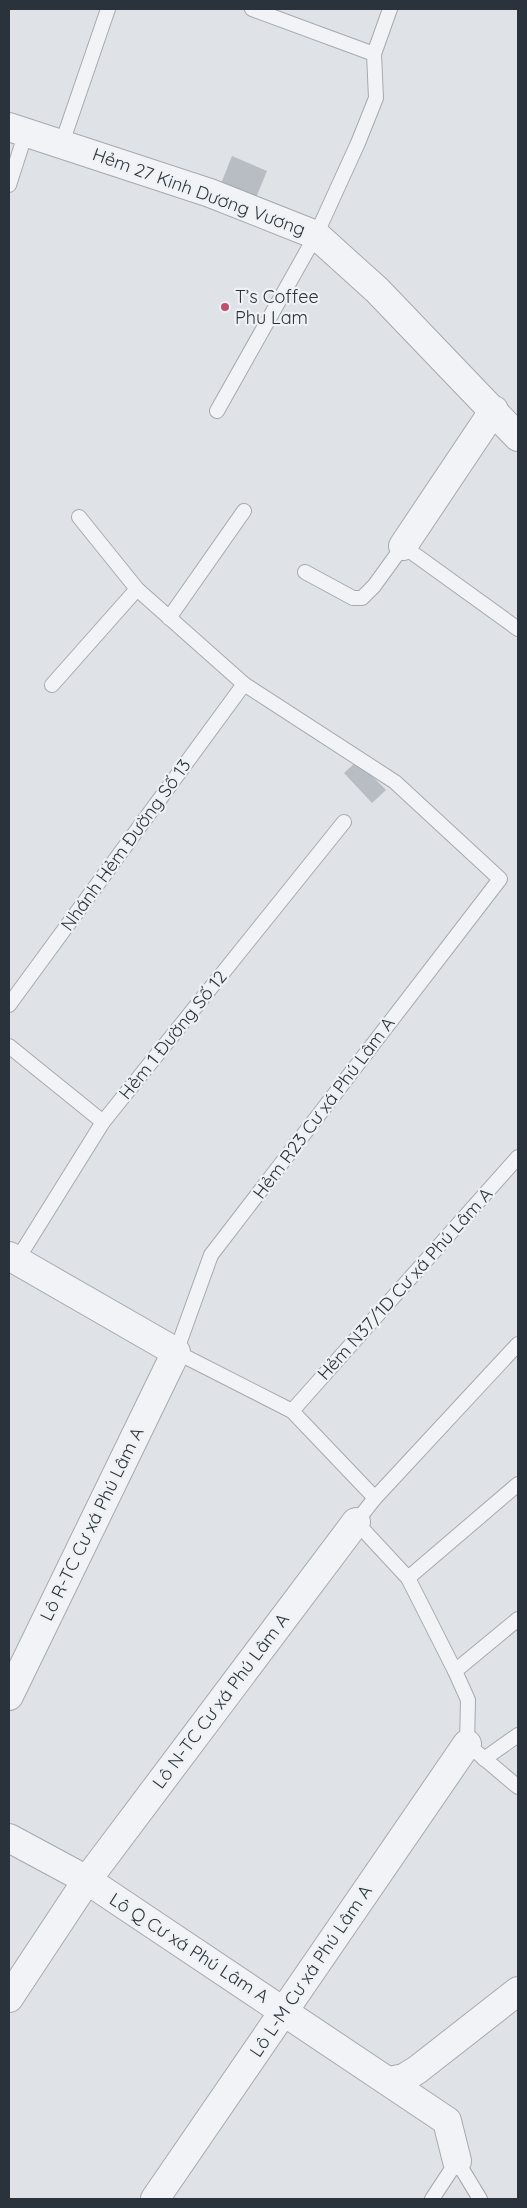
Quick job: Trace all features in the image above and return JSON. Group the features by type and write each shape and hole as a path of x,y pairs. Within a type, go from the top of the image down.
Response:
{"street":[{"name":"Hẻm 27 Kinh Dương Vương","path":"17,130 210,193 316,234 378,290 518,436"},
{"path":"403,546 494,410"},
{"path":"13,1258 176,1352"},
{"name":"Lô R-TC Cư xá Phú Lâm A","path":"9,1696 176,1352"},
{"name":"Lô N-TC Cư xá Phú Lâm A","path":"9,1998 87,1880 356,1522"},
{"name":"Lô L-M Cư xá Phú Lâm A","path":"156,2199 284,2010 475,1752"},
{"name":"Lô Q Cư xá Phú Lâm A","path":"9,1838 87,1880 448,2121 458,2161"},
{"path":"390,2081 404,2078 417,2070 518,1991"}],"lane":[{"path":"62,144 108,9"},
{"path":"252,9 374,54"},
{"path":"218,411 316,234 358,143 376,98 374,54 390,9"},
{"path":"9,185 17,130"},
{"path":"169,618 244,511"},
{"path":"79,517 137,589 244,684"},
{"path":"305,572 353,598 362,598 374,586 403,546 518,629"},
{"path":"52,685 137,589"},
{"name":"Hẻm R23 Cư xá Phú Lâm A","path":"176,1352 211,1256 500,879 395,782 244,684"},
{"name":"Nhánh Hẻm Đường Số 13","path":"9,1006 244,684"},
{"name":"Hẻm 1 Đường Số 12","path":"13,1258 103,1122 344,822"},
{"path":"9,1046 103,1122"},
{"name":"Hẻm N37/1D Cư xá Phú Lâm A","path":"292,1411 518,1157"},
{"path":"518,1344 375,1498 356,1522 408,1578 468,1700 475,1752 518,1787"},
{"path":"176,1352 292,1411 375,1498"},
{"path":"408,1578 518,1484"},
{"path":"454,1671 518,1619"},
{"path":"475,1752 518,1734"},
{"path":"432,2199 458,2161 480,2199"}],"building":[{"path":"232,156 267,171 255,200 220,186"},
{"path":"357,761 386,790 372,803 344,773"}],"place":[{"name":"T’s Coffee Phu Lam","path":"225,307"}]}
